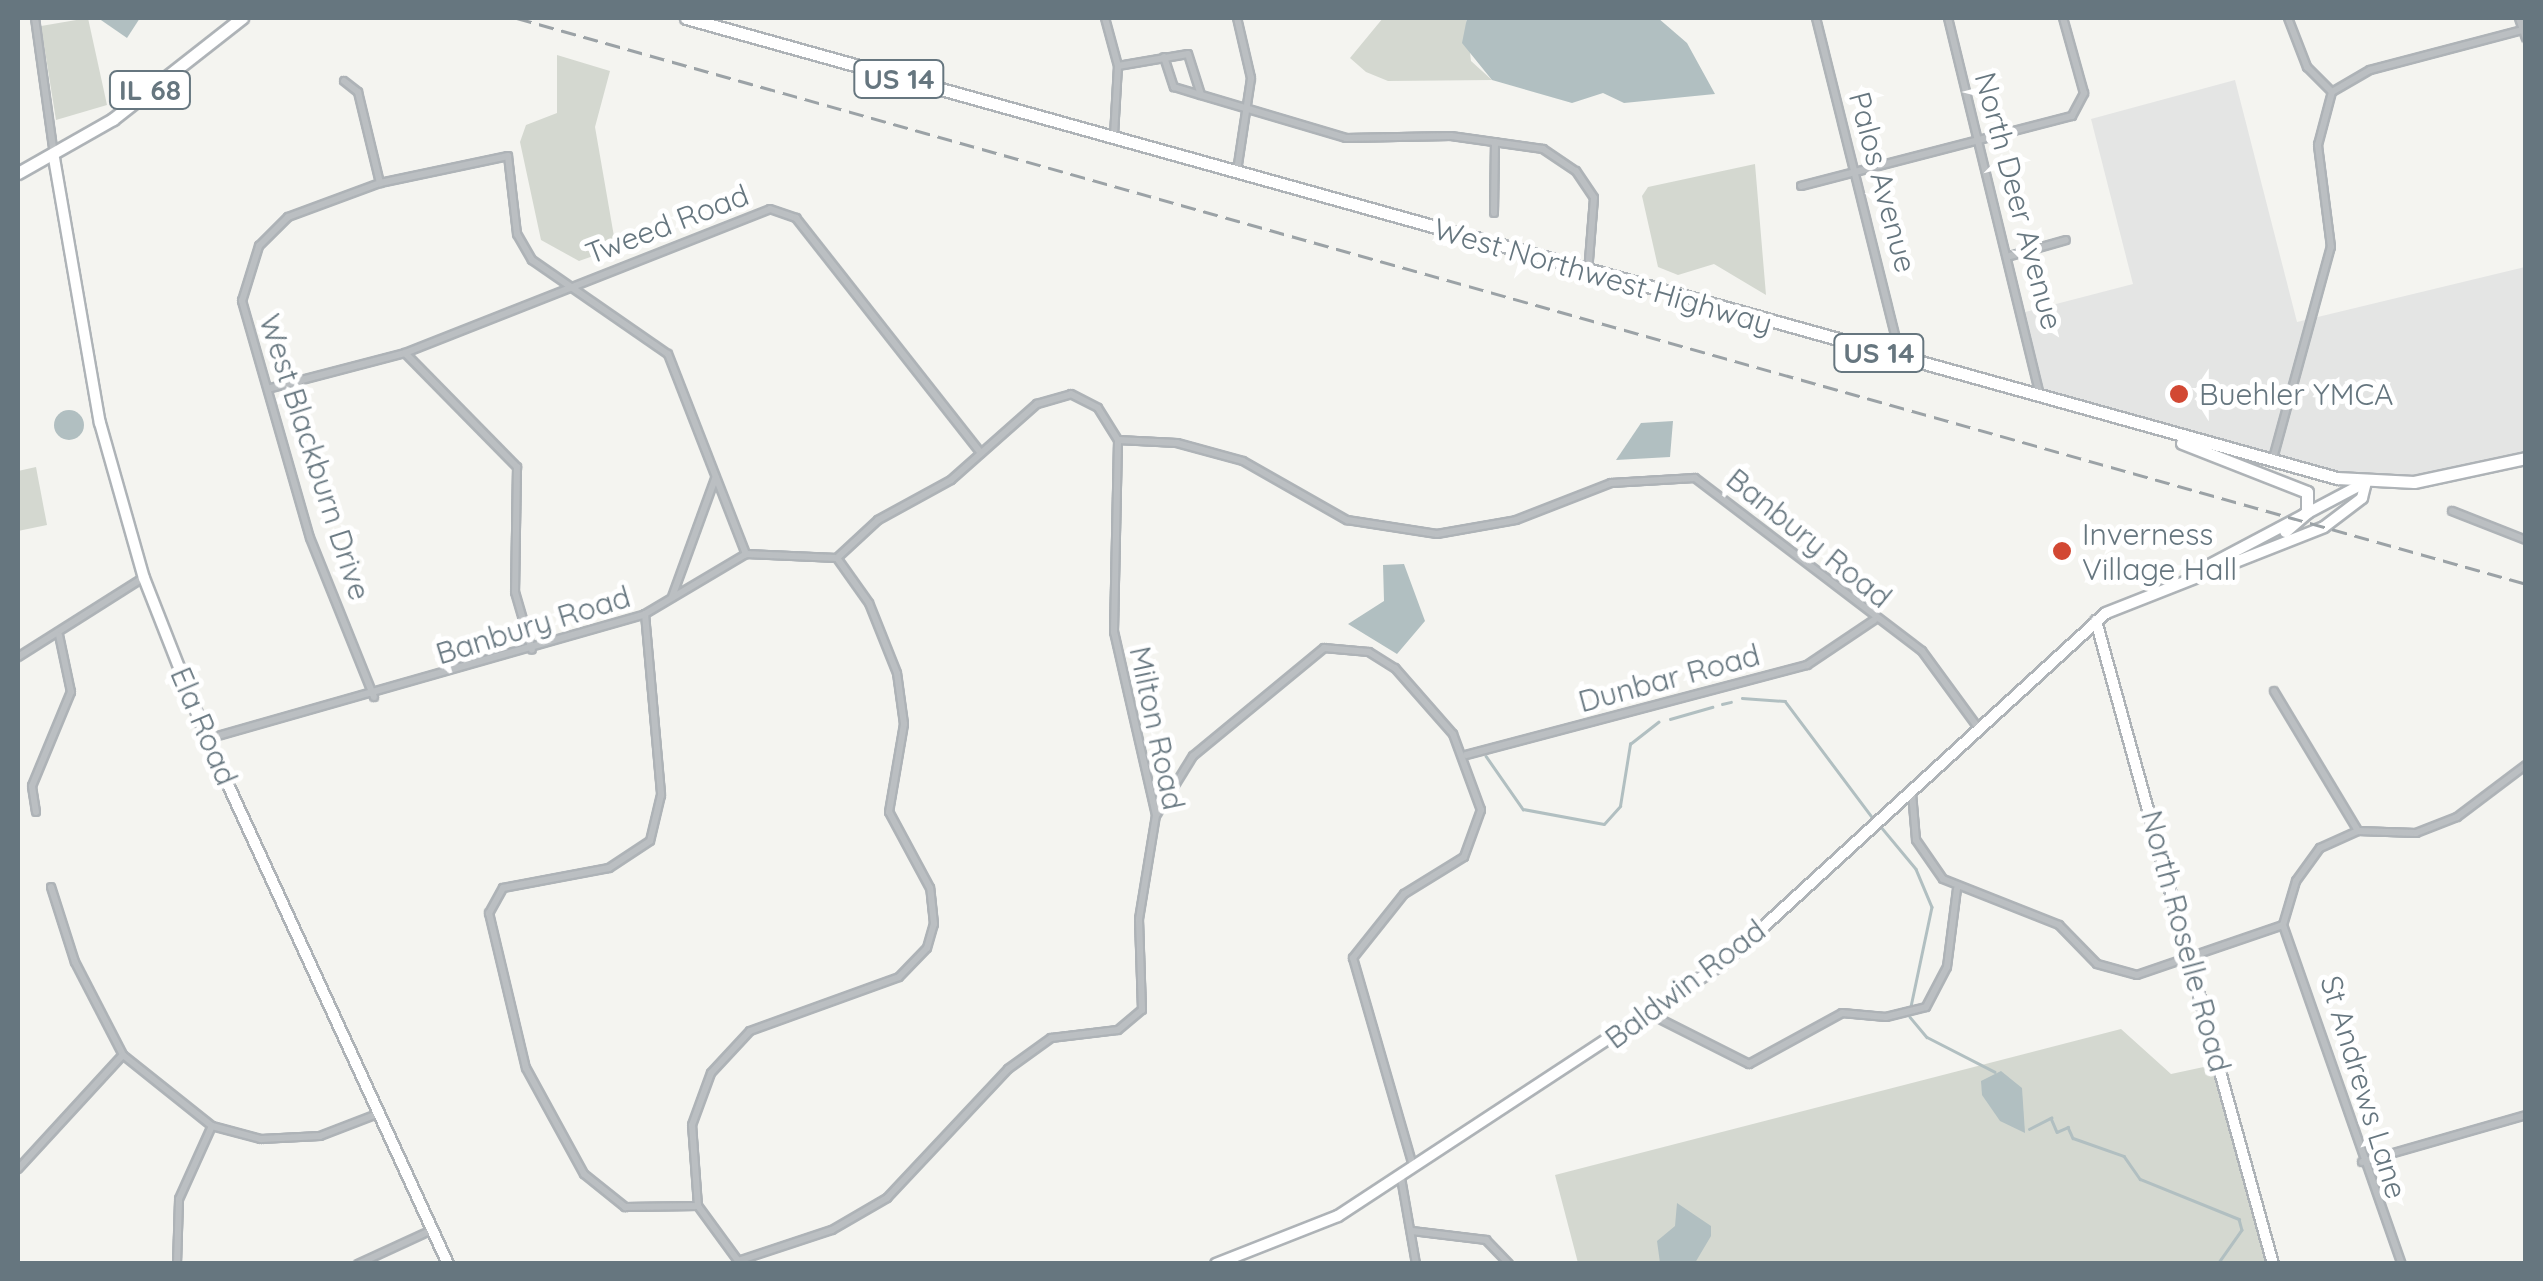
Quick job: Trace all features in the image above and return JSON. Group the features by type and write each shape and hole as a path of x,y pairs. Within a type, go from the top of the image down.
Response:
{"main road":[{"name":"IL 68","path":"18,173 54,158 242,18"},
{"name":"West Northwest Highway","path":"686,18 1588,274 2272,462 2366,482 2441,479 2526,458"},
{"path":"705,18 718,28"},
{"name":"Ela Road","path":"54,158 97,406 144,578 207,739 448,1264"},
{"path":"2170,436 2208,460 2307,492 2307,512 2285,530"},
{"path":"2193,575 2285,530 2366,482"},
{"path":"2193,575 2324,527 2362,498 2366,482"},
{"name":"Baldwin Road","path":"1216,1264 1338,1216 1414,1170 1726,961 2096,622 2193,575"},
{"name":"North Roselle Road","path":"2096,622 2273,1264"}],"street":[{"path":"35,18 54,158"},
{"path":"1105,18 1118,66 1114,137"},
{"path":"1237,172 1251,112 1238,18"},
{"name":"Palos Avenue","path":"1816,18 1901,359"},
{"name":"North Deer Avenue","path":"1948,18 2010,256 2040,397"},
{"path":"1801,186 1978,140 2082,107 2063,18"},
{"path":"2288,18 2307,67 2332,92"},
{"path":"2272,462 2331,247 2318,145 2332,92 2370,70 2524,34 2519,18"},
{"path":"1118,66 1164,57 1197,62 1201,95"},
{"path":"1164,57 1174,87 1346,138 1495,142 1543,149 1586,182 1598,228 1588,274"},
{"path":"344,82 358,92 380,183"},
{"path":"1494,213 1495,142"},
{"name":"West Blackburn Drive","path":"374,697 310,538 272,388 242,302 260,246 288,217 380,183 508,156 517,234 566,287"},
{"name":"Tweed Road","path":"272,388 405,353 770,209 796,218 981,453"},
{"path":"2010,256 2066,240"},
{"path":"566,287 668,354 746,554 837,558 981,453 1037,404 1071,394 1098,408 1118,440"},
{"path":"405,353 517,467 515,592 532,650"},
{"name":"Banbury Road","path":"1118,440 1177,443 1242,461 1346,520 1437,534 1516,520 1612,482 1695,478 1874,620 1922,651 1979,729"},
{"name":"Milton Road","path":"739,1262 832,1230 887,1198 1008,1068 1051,1038 1130,1026 1148,986 1139,919 1156,815 1114,632 1118,440"},
{"path":"672,598 715,478"},
{"path":"2452,511 2526,540"},
{"name":"Banbury Road","path":"207,739 374,697 645,614 746,554"},
{"path":"739,1262 698,1206 692,1126 722,1056 750,1031 899,977 927,948 934,924 930,888 888,812 904,724 897,673 868,603 837,558"},
{"path":"18,658 144,578"},
{"path":"645,614 661,795 650,840 609,868 504,888 489,912 526,1068 584,1174 624,1207 698,1206"},
{"name":"Dunbar Road","path":"1466,755 1807,664 1874,620"},
{"path":"36,812 32,786 71,692 59,635"},
{"path":"1156,815 1192,756 1324,648 1369,652 1394,668 1466,755 1481,810 1464,857 1404,894 1354,958 1414,1170"},
{"path":"2274,692 2358,831"},
{"path":"1912,789 1910,824 1930,866 1957,889 2059,926 2097,964 2137,975 2192,962 2284,925 2296,881 2320,848 2358,831 2416,834 2457,816 2526,765"},
{"path":"1890,810 1910,824"},
{"path":"51,887 75,962 123,1055 212,1126 261,1139 320,1136 380,1113"},
{"path":"1650,1014 1749,1064 1842,1013 1886,1018 1926,1007 1948,966 1957,889"},
{"name":"St Andrews Lane","path":"2284,925 2362,1162 2402,1264"},
{"path":"18,1169 123,1055"},
{"path":"2362,1162 2526,1115"},
{"path":"176,1264 179,1199 212,1126"},
{"path":"1401,1178 1416,1264"},
{"path":"358,1264 433,1230"},
{"path":"1412,1231 1486,1240 1509,1264"}],"shaded area":[{"path":"88,18 107,105 56,120 41,26"},
{"path":"98,18 140,18 127,38"},
{"path":"1383,18 1466,18 1471,61 1492,80 1388,81 1366,72 1350,58"},
{"path":"1467,18 1658,18 1687,43 1715,94 1624,103 1603,93 1572,103 1492,80 1462,43"},
{"path":"557,55 610,71 595,127 616,248 579,261 541,240 520,142 526,125 557,113"},
{"path":"2235,80 2297,322 2525,267 2525,458 2366,482 2040,397 2025,312 2133,284 2091,119"},
{"path":"1755,164 1766,295 1714,264 1678,275 1658,267 1642,196 1648,187"},
{"path":"69,410 83,419 84,425 75,439 69,440 55,431 54,425 63,411"},
{"path":"1673,421 1670,457 1616,460 1641,423"},
{"path":"36,467 47,525 18,531 18,471"},
{"path":"1404,564 1425,621 1397,654 1348,624 1384,601 1383,565"},
{"path":"2121,1029 2171,1074 2213,1065 2266,1263 1578,1263 1555,1175"},
{"path":"2001,1071 2022,1088 2025,1133 2000,1121 1982,1095 1981,1081"},
{"path":"1677,1203 1711,1226 1711,1236 1695,1263 1660,1263 1657,1241 1675,1226"}],"waterway":[{"path":"1742,698 1785,701 1873,818"},
{"path":"1722,704 1731,702"},
{"path":"1670,719 1712,707"},
{"path":"1486,756 1523,809 1604,824 1620,806 1630,744 1658,722"},
{"path":"1882,828 1916,869 1932,907 1911,1007"},
{"path":"1910,1017 1927,1037 1995,1072"},
{"path":"2029,1129 2051,1118 2057,1132 2068,1127 2073,1138 2124,1156 2140,1179 2239,1219 2242,1230 2218,1264"}],"railway":[{"path":"517,18 2526,584"}],"place":[{"name":"Buehler YMCA","path":"2179,394"},
{"name":"Inverness Village Hall","path":"2062,551"}]}
